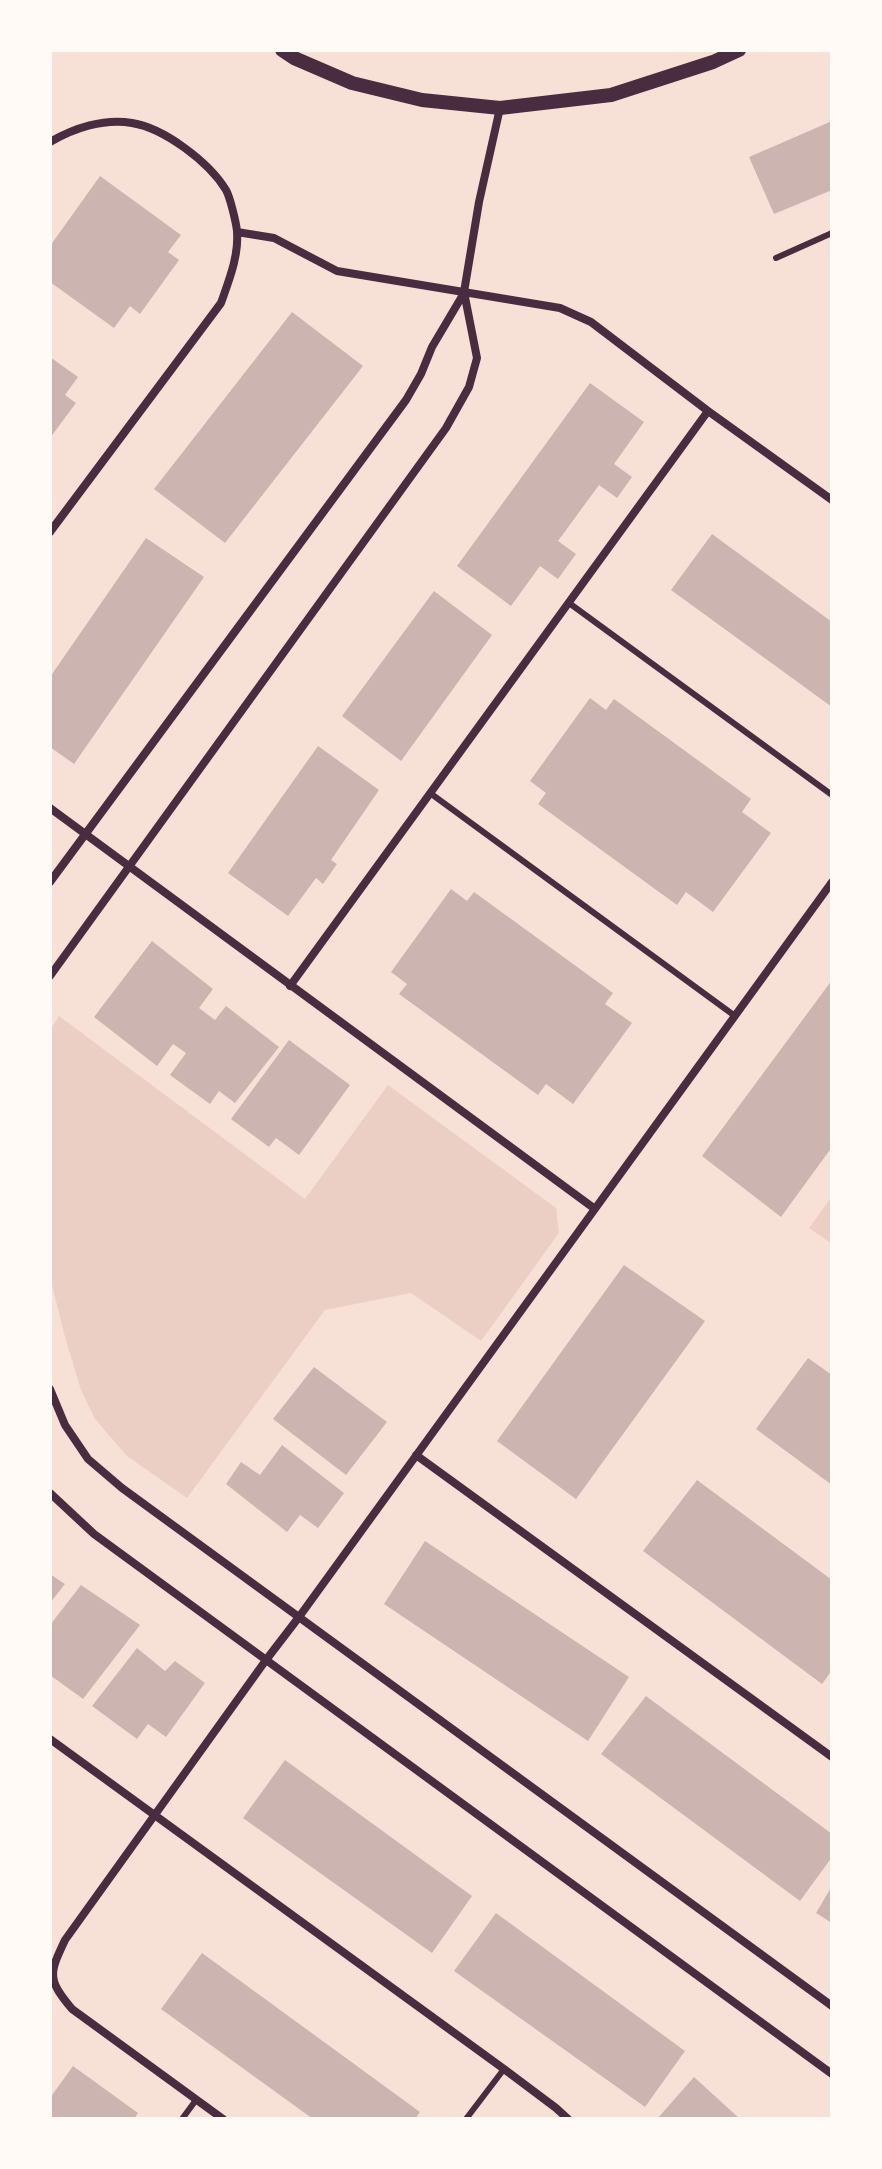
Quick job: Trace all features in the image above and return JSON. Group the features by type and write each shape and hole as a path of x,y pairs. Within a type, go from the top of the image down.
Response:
{"street":[{"path":"282,50 352,83 422,100 500,108 611,95 713,62 739,50"},
{"path":"50,976 446,428 469,387 477,358 464,292 479,202 500,108"},
{"path":"50,142 71,130 98,123 133,123 172,138 200,159 227,191 237,232 233,269 221,303 50,532"},
{"path":"237,232 274,238 337,271 560,308 591,322 832,500"},
{"path":"50,882 406,400 464,292"},
{"path":"290,986 708,411"},
{"path":"50,808 595,1209"},
{"path":"223,2119 72,2009 57,1991 51,1970 65,1940 832,882"},
{"path":"50,1389 65,1425 88,1459 122,1488 832,2006"},
{"path":"416,1455 832,1757"},
{"path":"50,1493 94,1534 832,2074"},
{"path":"50,1739 504,2069 568,2119"}],"lane":[{"path":"776,258 832,233"},
{"path":"569,603 832,795"},
{"path":"430,793 735,1016"},
{"path":"466,2119 504,2069"},
{"path":"182,2119 196,2100"}],"shaded area":[{"path":"59,1016 305,1199 388,1085 556,1208 559,1233 481,1341 411,1293 325,1310 187,1498 127,1456 95,1419 81,1390 65,1337 50,1277 50,1030"},
{"path":"832,1196 832,1244 809,1228"}],"building":[{"path":"832,121 832,190 774,214 749,157"},
{"path":"100,176 181,235 168,252 179,260 140,314 130,306 114,328 50,282 50,246"},
{"path":"292,312 363,366 225,543 154,489"},
{"path":"50,357 78,377 65,395 76,403 50,438"},
{"path":"590,383 644,422 614,464 632,477 617,498 599,485 558,541 576,554 558,579 540,566 511,606 457,566"},
{"path":"712,534 832,622 832,707 671,590"},
{"path":"146,538 204,577 74,764 50,747 50,677"},
{"path":"434,591 492,635 401,761 342,716"},
{"path":"590,698 606,710 614,699 751,799 742,812 771,833 713,912 686,892 677,905 538,804 546,793 530,781"},
{"path":"318,746 379,790 331,860 337,864 323,884 316,878 288,916 228,873"},
{"path":"451,889 467,901 474,892 613,993 605,1004 632,1023 573,1104 546,1084 538,1095 399,994 407,984 391,972"},
{"path":"152,941 213,989 199,1008 215,1020 226,1006 279,1047 235,1103 219,1091 210,1104 170,1075 186,1053 173,1044 157,1066 94,1017"},
{"path":"832,980 832,1147 781,1217 702,1156"},
{"path":"289,1040 350,1085 299,1155 276,1138 269,1147 231,1119"},
{"path":"624,1265 705,1321 576,1499 497,1441"},
{"path":"808,1358 832,1375 832,1485 756,1429"},
{"path":"314,1367 387,1422 346,1475 273,1419"},
{"path":"282,1445 344,1493 318,1528 300,1515 287,1532 226,1484 241,1462 260,1475"},
{"path":"697,1480 832,1580 832,1670 822,1684 643,1551"},
{"path":"425,1541 629,1677 588,1741 384,1604"},
{"path":"50,1574 65,1584 50,1603"},
{"path":"81,1585 140,1625 83,1699 50,1675 50,1625"},
{"path":"137,1648 165,1671 175,1661 205,1683 166,1737 148,1724 137,1739 92,1706"},
{"path":"646,1696 832,1834 832,1857 800,1901 601,1754"},
{"path":"285,1760 472,1896 432,1953 243,1818"},
{"path":"832,1886 832,1923 816,1913"},
{"path":"496,1913 685,2051 645,2107 454,1971"},
{"path":"202,1953 420,2112 415,2119 313,2119 161,2009"},
{"path":"73,2066 138,2113 134,2119 50,2119 50,2098"},
{"path":"694,2077 740,2119 657,2119"}]}
